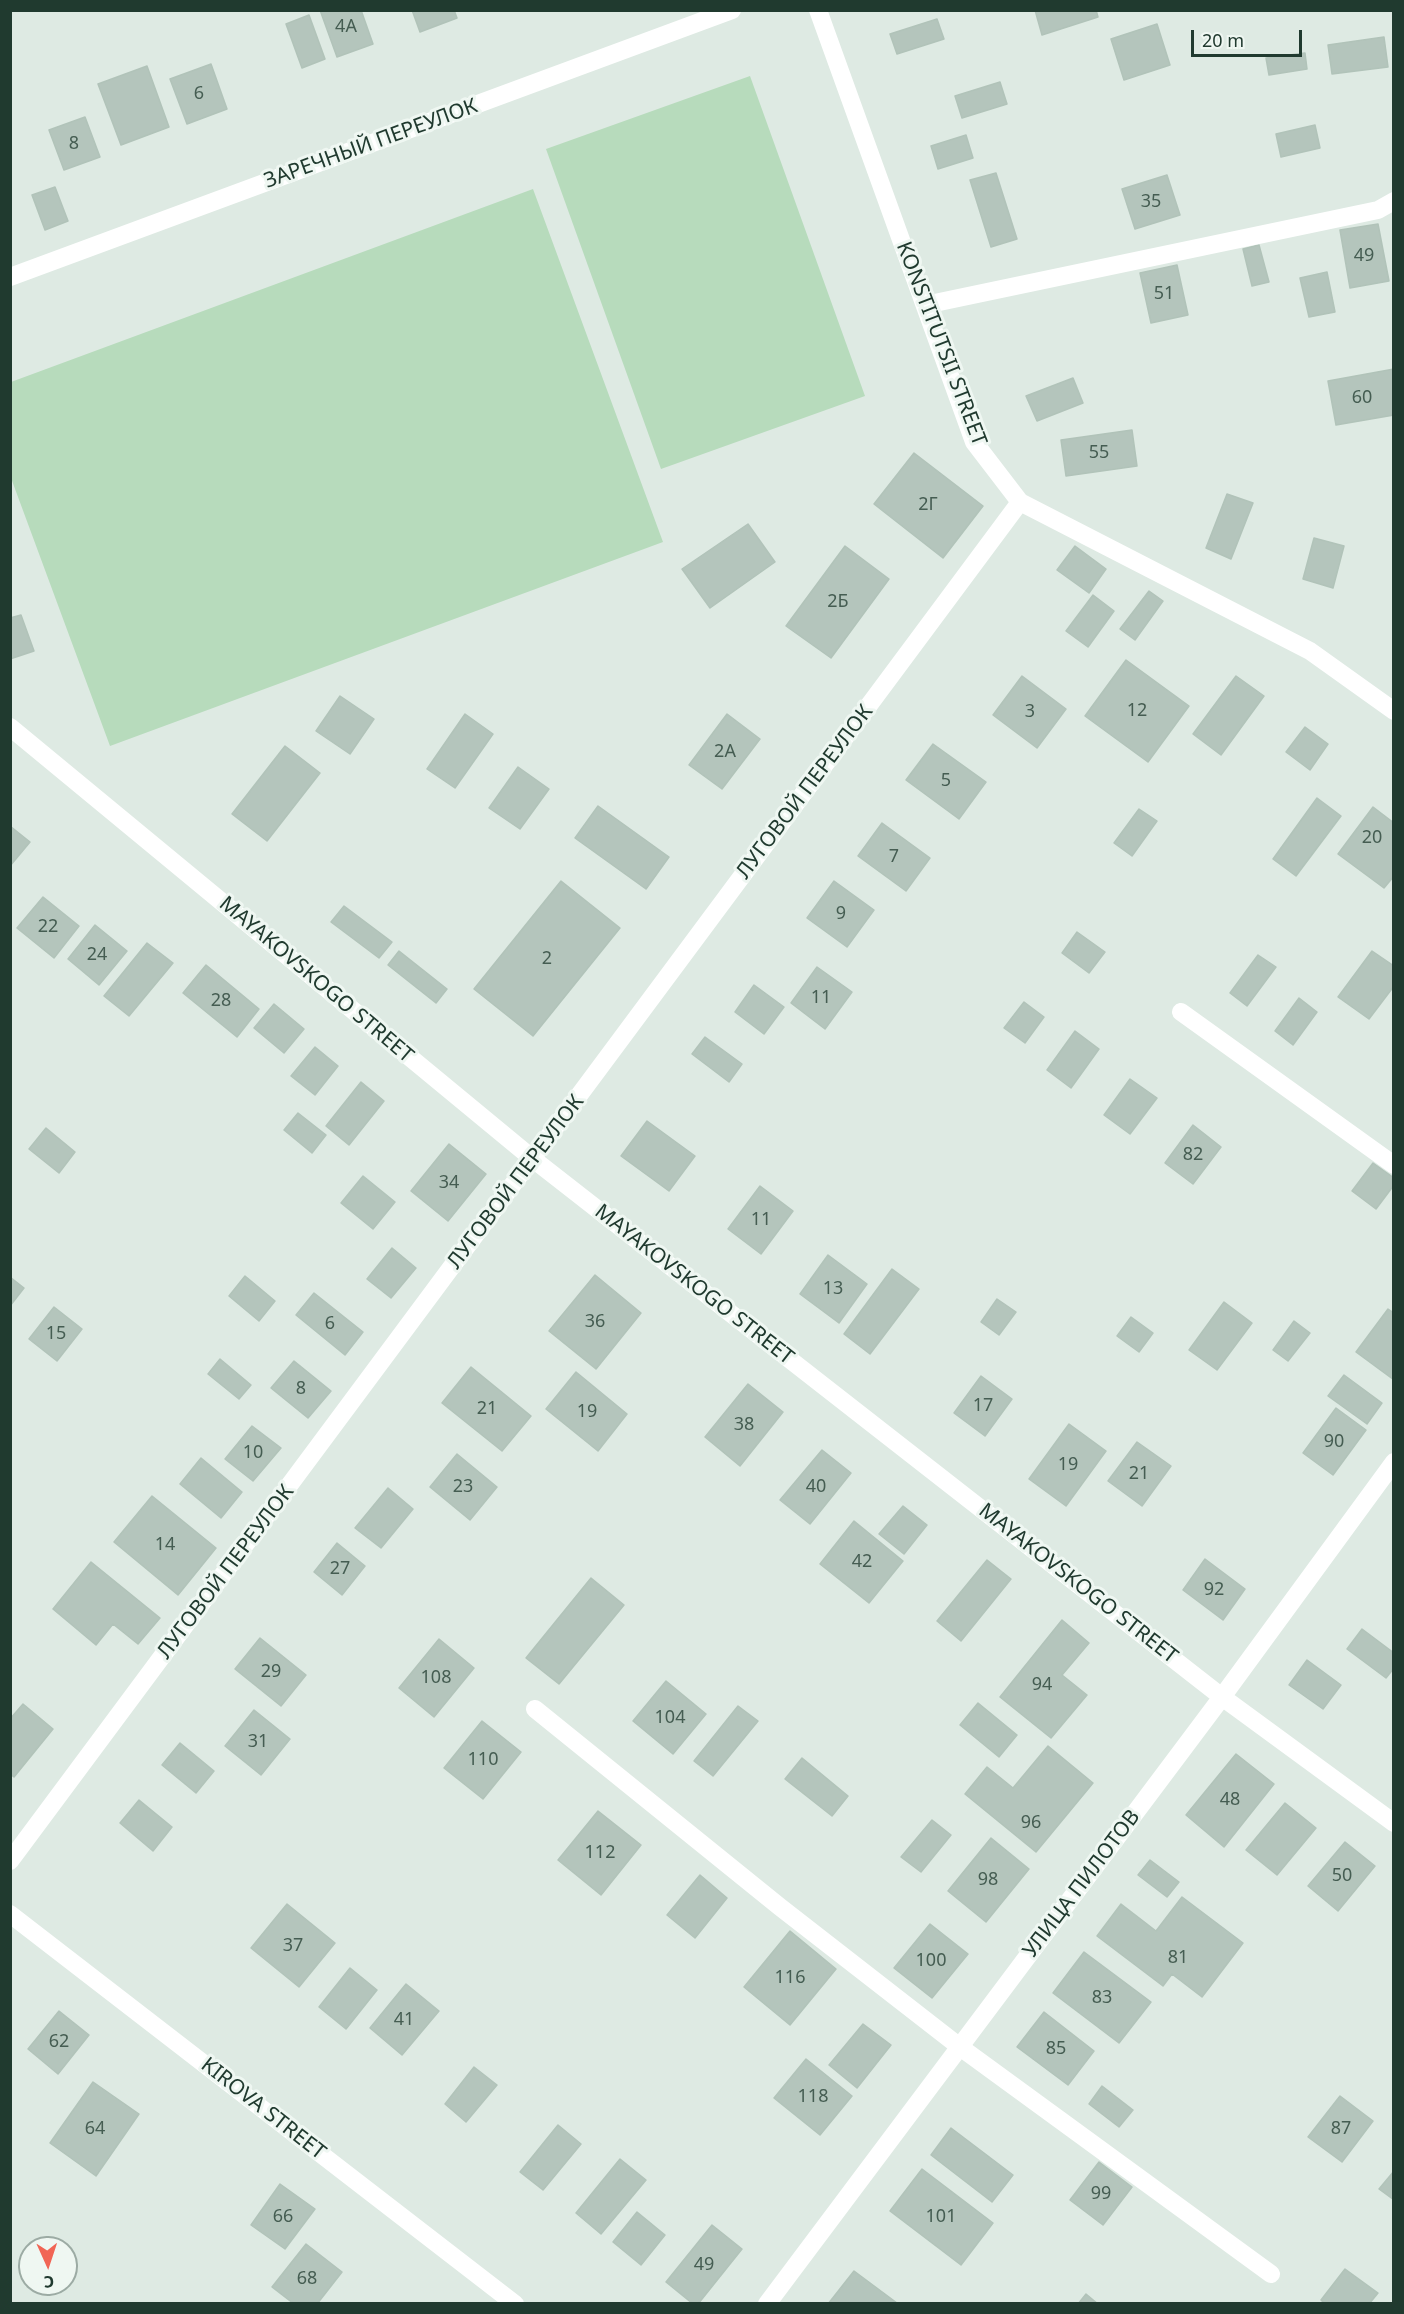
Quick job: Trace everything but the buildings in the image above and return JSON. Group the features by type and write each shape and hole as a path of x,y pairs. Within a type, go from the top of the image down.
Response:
{"street":[{"name":"ЗАРЕЧНЫЙ ПЕРЕУЛОК","path":"10,277 732,10"},
{"name":"KONSTITUTSII STREET","path":"818,10 974,442 1020,502 1310,651 1394,711"},
{"path":"925,305 1378,210 1394,201"},
{"name":"ЛУГОВОЙ ПЕРЕУЛОК","path":"10,1861 1020,502"},
{"name":"MAYAKOVSKOGO STREET","path":"10,727 533,1159 1222,1697 1394,1823"},
{"path":"1181,1012 1394,1164"},
{"name":"УЛИЦА ПИЛОТОВ","path":"767,2304 1222,1697 1394,1462"},
{"path":"535,1709 780,1907 960,2047 1271,2274"},
{"name":"KIROVA STREET","path":"10,1914 515,2304"}],"green space":[{"path":"750,76 865,396 661,469 546,149"},
{"path":"533,189 663,542 110,746 11,478 11,382"}]}
